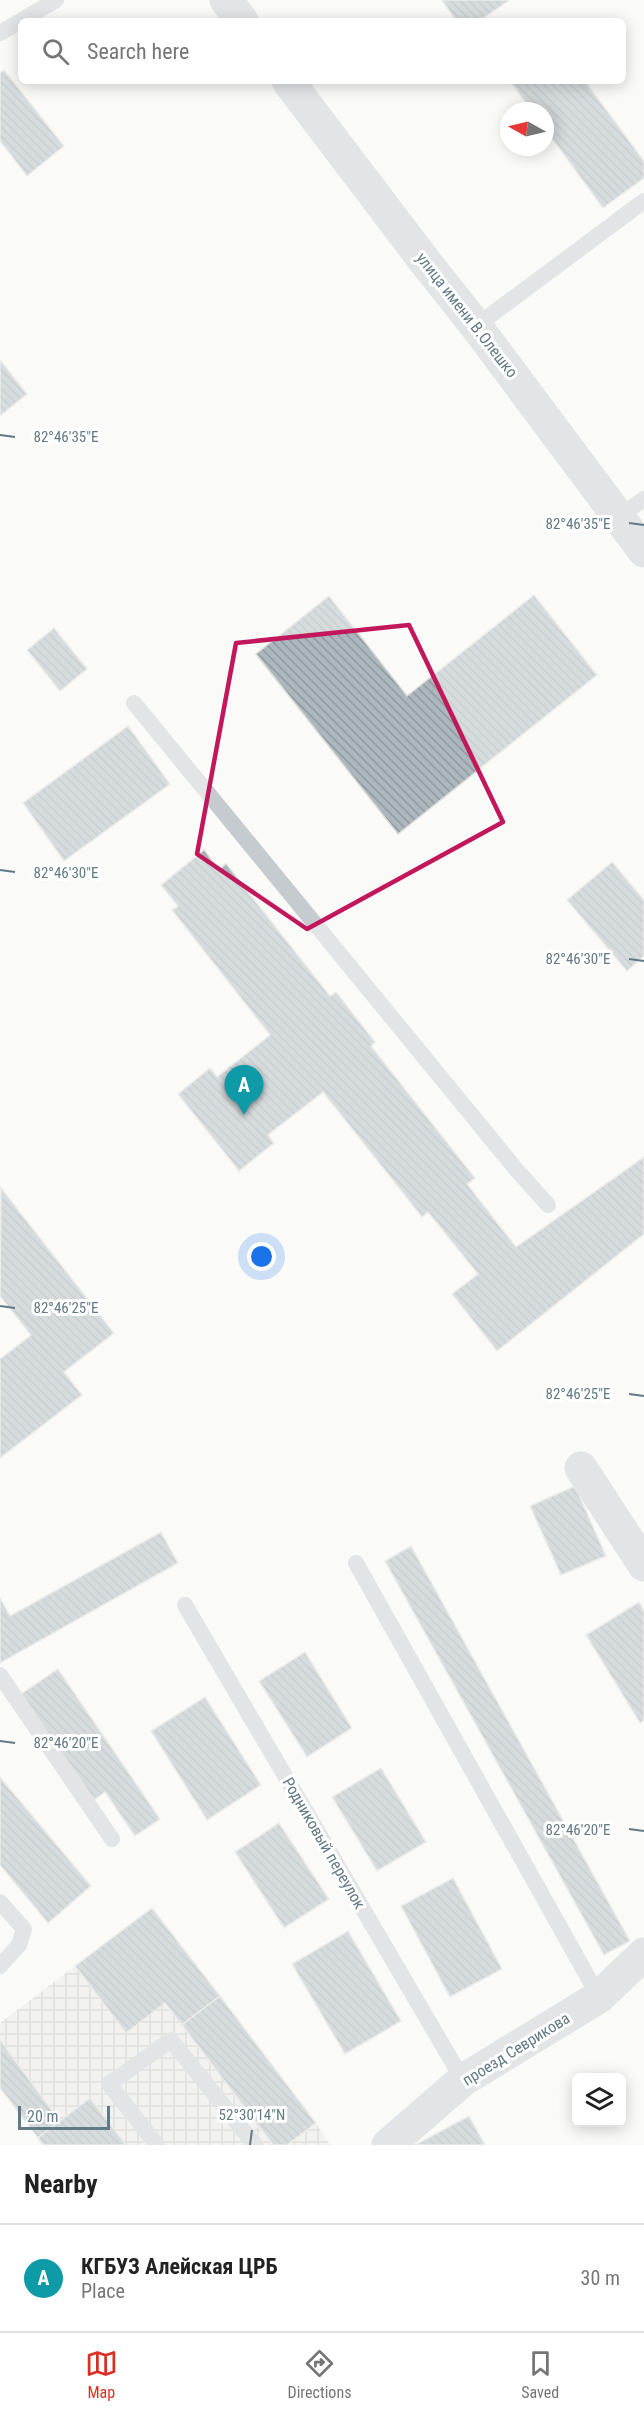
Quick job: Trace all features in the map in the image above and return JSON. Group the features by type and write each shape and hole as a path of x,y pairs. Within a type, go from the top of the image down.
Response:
{"street":[{"path":"226,0 240,18"},
{"name":"улица имени В.Олешко","path":"290,84 476,326 631,508 644,551"},
{"path":"581,1468 644,1565"},
{"name":"проезд Севрикова","path":"388,2145 462,2080 599,1996 644,1954"}],"lane":[{"path":"25,18 56,0"},
{"path":"0,33 18,22"},
{"path":"476,326 644,201"},
{"path":"134,703 548,1205"},
{"path":"356,1563 599,1996"},
{"name":"Родниковый переулок","path":"185,1605 462,2080"},
{"path":"0,1675 112,1839"},
{"path":"0,1902 24,1929 19,1945 0,1966"},
{"path":"157,2145 109,2084 171,2040 255,2145"}],"highlighted area":[{"path":"409,625 503,822 307,929 197,854 236,643"}],"shaded area":[{"path":"152,1908 316,2123 330,2145 43,2145 0,2088 0,2023"}],"building":[{"path":"442,0 508,1 483,18 454,18"},
{"path":"4,70 64,146 27,176 0,141 0,73"},
{"path":"512,84 587,84 644,161 644,178 603,208 554,141 554,102 525,102"},
{"path":"0,360 27,394 0,416"},
{"path":"534,595 597,675 398,834 256,654 329,596 407,696"},
{"path":"54,628 87,669 60,691 27,650"},
{"path":"128,726 170,784 64,861 23,803"},
{"path":"204,850 219,870 226,864 330,996 336,992 375,1042 371,1046 475,1178 467,1184 516,1247 644,1157 644,1234 497,1351 452,1294 478,1274 428,1212 422,1217 323,1092 268,1135 274,1143 239,1171 178,1094 210,1068 217,1077 270,1035 172,910 178,906 161,885"},
{"path":"612,862 644,900 644,956 627,971 567,900"},
{"path":"1,1188 114,1333 64,1372 82,1395 0,1458 0,1359 31,1335 0,1296"},
{"path":"575,1486 606,1556 561,1575 530,1506"},
{"path":"161,1532 178,1563 0,1663 0,1598 10,1616"},
{"path":"411,1546 630,1941 604,1955 385,1561"},
{"path":"639,1602 644,1611 644,1720 640,1723 586,1635"},
{"path":"305,1652 352,1728 307,1757 259,1681"},
{"path":"58,1669 160,1819 135,1836 105,1792 94,1800 21,1694"},
{"path":"205,1697 261,1785 207,1820 151,1731"},
{"path":"381,1768 426,1842 377,1871 332,1797"},
{"path":"0,1777 91,1886 48,1923 0,1865"},
{"path":"279,1823 329,1899 284,1928 235,1852"},
{"path":"453,1878 502,1969 450,1997 401,1906"},
{"path":"152,1908 220,1996 182,2025 165,2003 126,2033 75,1966"},
{"path":"348,1931 401,2021 345,2054 292,1964"},
{"path":"220,1996 316,2123 287,2145 273,2145 182,2025"},
{"path":"0,2040 60,2121 38,2138 0,2088"},
{"path":"90,2098 126,2145 43,2145 38,2138"},
{"path":"469,2116 485,2145 415,2145"}],"place":[{"name":"КГБУЗ Алейская ЦРБ","path":"244,1115"}]}
